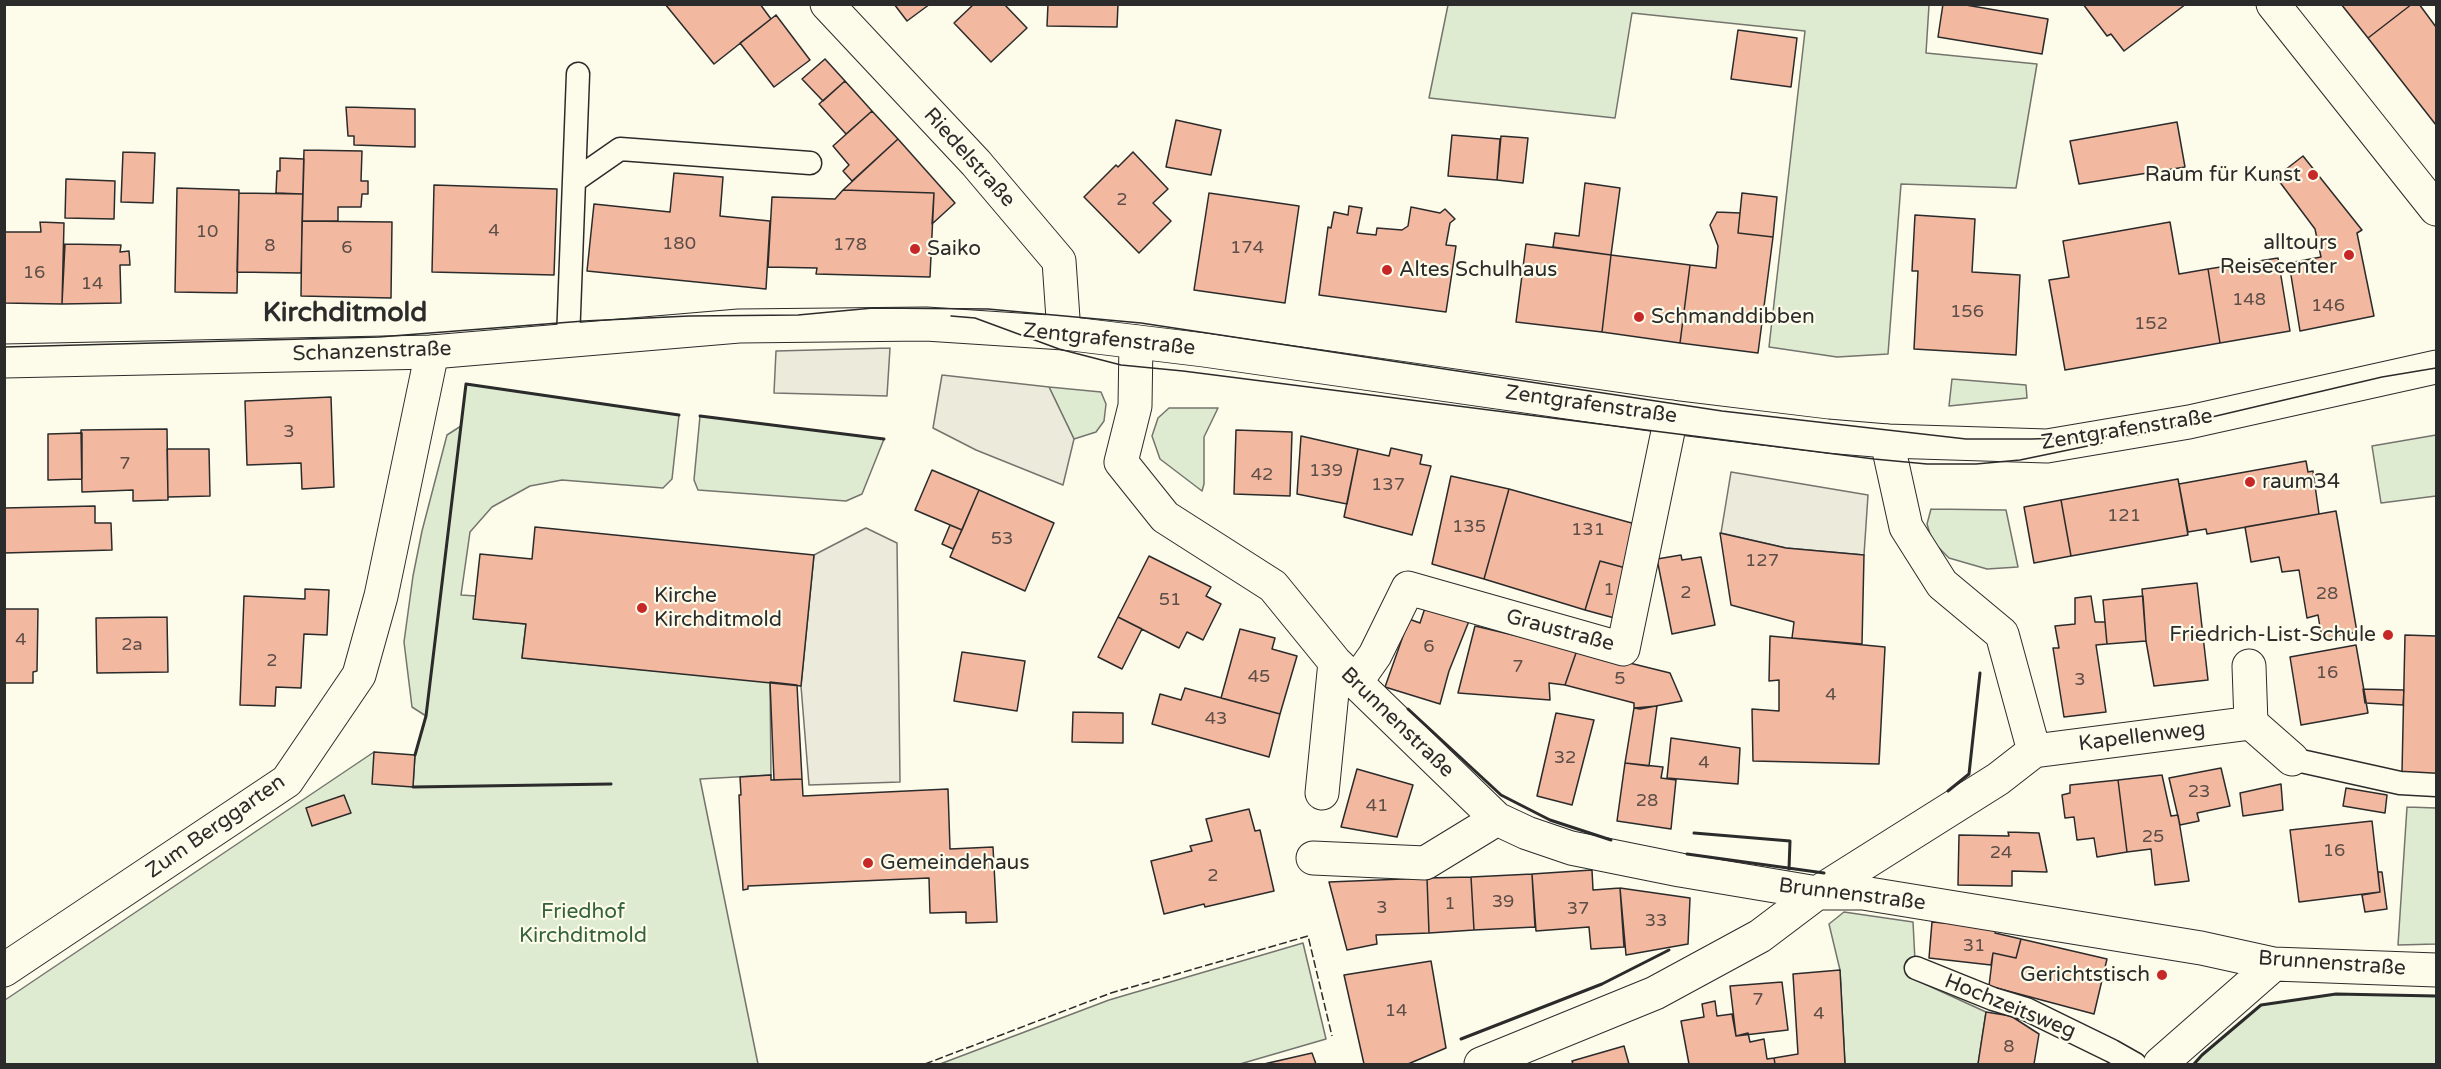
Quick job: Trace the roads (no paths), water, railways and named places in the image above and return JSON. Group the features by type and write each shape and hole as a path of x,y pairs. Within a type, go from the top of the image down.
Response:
{"street":[{"name":"Riedelstraße","path":"827,4 976,163 1059,261 1064,333"},
{"path":"2273,4 2436,209"},
{"name":"Zentgrafenstraße","path":"740,326 909,323 1064,333 1671,417 1827,436 1887,441 2047,446 2188,422 2436,366"},
{"name":"Schanzenstraße","path":"4,361 432,351 740,326"},
{"name":"Brunnenstraße","path":"1136,342 1135,406 1120,462 1166,517 1273,586 1346,672 1497,819 1527,833 1571,848 1817,893 1875,894 2201,948 2274,964 2436,970"},
{"name":"Zum Berggarten","path":"4,970 287,782 359,675 381,596 432,351"},
{"name":"Graustraße","path":"1346,672 1374,655 1407,588 1623,649 1671,417"},
{"path":"1481,1065 1655,993 1760,936 1817,893 1998,779 2034,751 2002,634 1942,584 1906,527 1887,441"},
{"path":"2249,666 2251,723 2292,759"},
{"name":"Brunnenstraße","path":"1322,793 1346,672"},
{"name":"Kapellenweg","path":"2034,751 2251,723"},
{"path":"1313,858 1425,862 1497,819"},
{"path":"2160,1065 2274,964"}],"lane":[{"path":"568,340 578,74"},
{"path":"574,180 620,149 810,163"},
{"path":"2292,759 2400,783 2436,785"},
{"name":"Hochzeitsweg","path":"1916,968 1994,999 2026,1009 2135,1065"}],"tram line":[{"path":"4,347 379,337 584,321 689,316 798,315 873,308 988,309 1141,323 1722,411 1966,439 2138,435"},
{"path":"951,316 975,318 1059,349 1121,365 1874,459 1927,464 1976,464 2020,460 2102,443"},
{"path":"2131,436 2382,377 2436,368"}],"place":[{"name":"Raum für Kunst","path":"2313,175"},
{"name":"Saiko","path":"915,249"},
{"name":"alltours Reisecenter","path":"2349,255"},
{"name":"Altes Schulhaus","path":"1387,270"},
{"name":"Schmanddibben","path":"1639,317"},
{"name":"raum34","path":"2250,482"},
{"name":"Kirche Kirchditmold","path":"642,608"},
{"name":"Friedrich-List-Schule","path":"2388,635"},
{"name":"Gemeindehaus","path":"868,863"},
{"name":"Gerichtstisch","path":"2162,975"}],"district":[{"name":"Kirchditmold","path":"345,314"}],"park label":[{"name":"Friedhof Kirchditmold","path":"583,924"}]}
